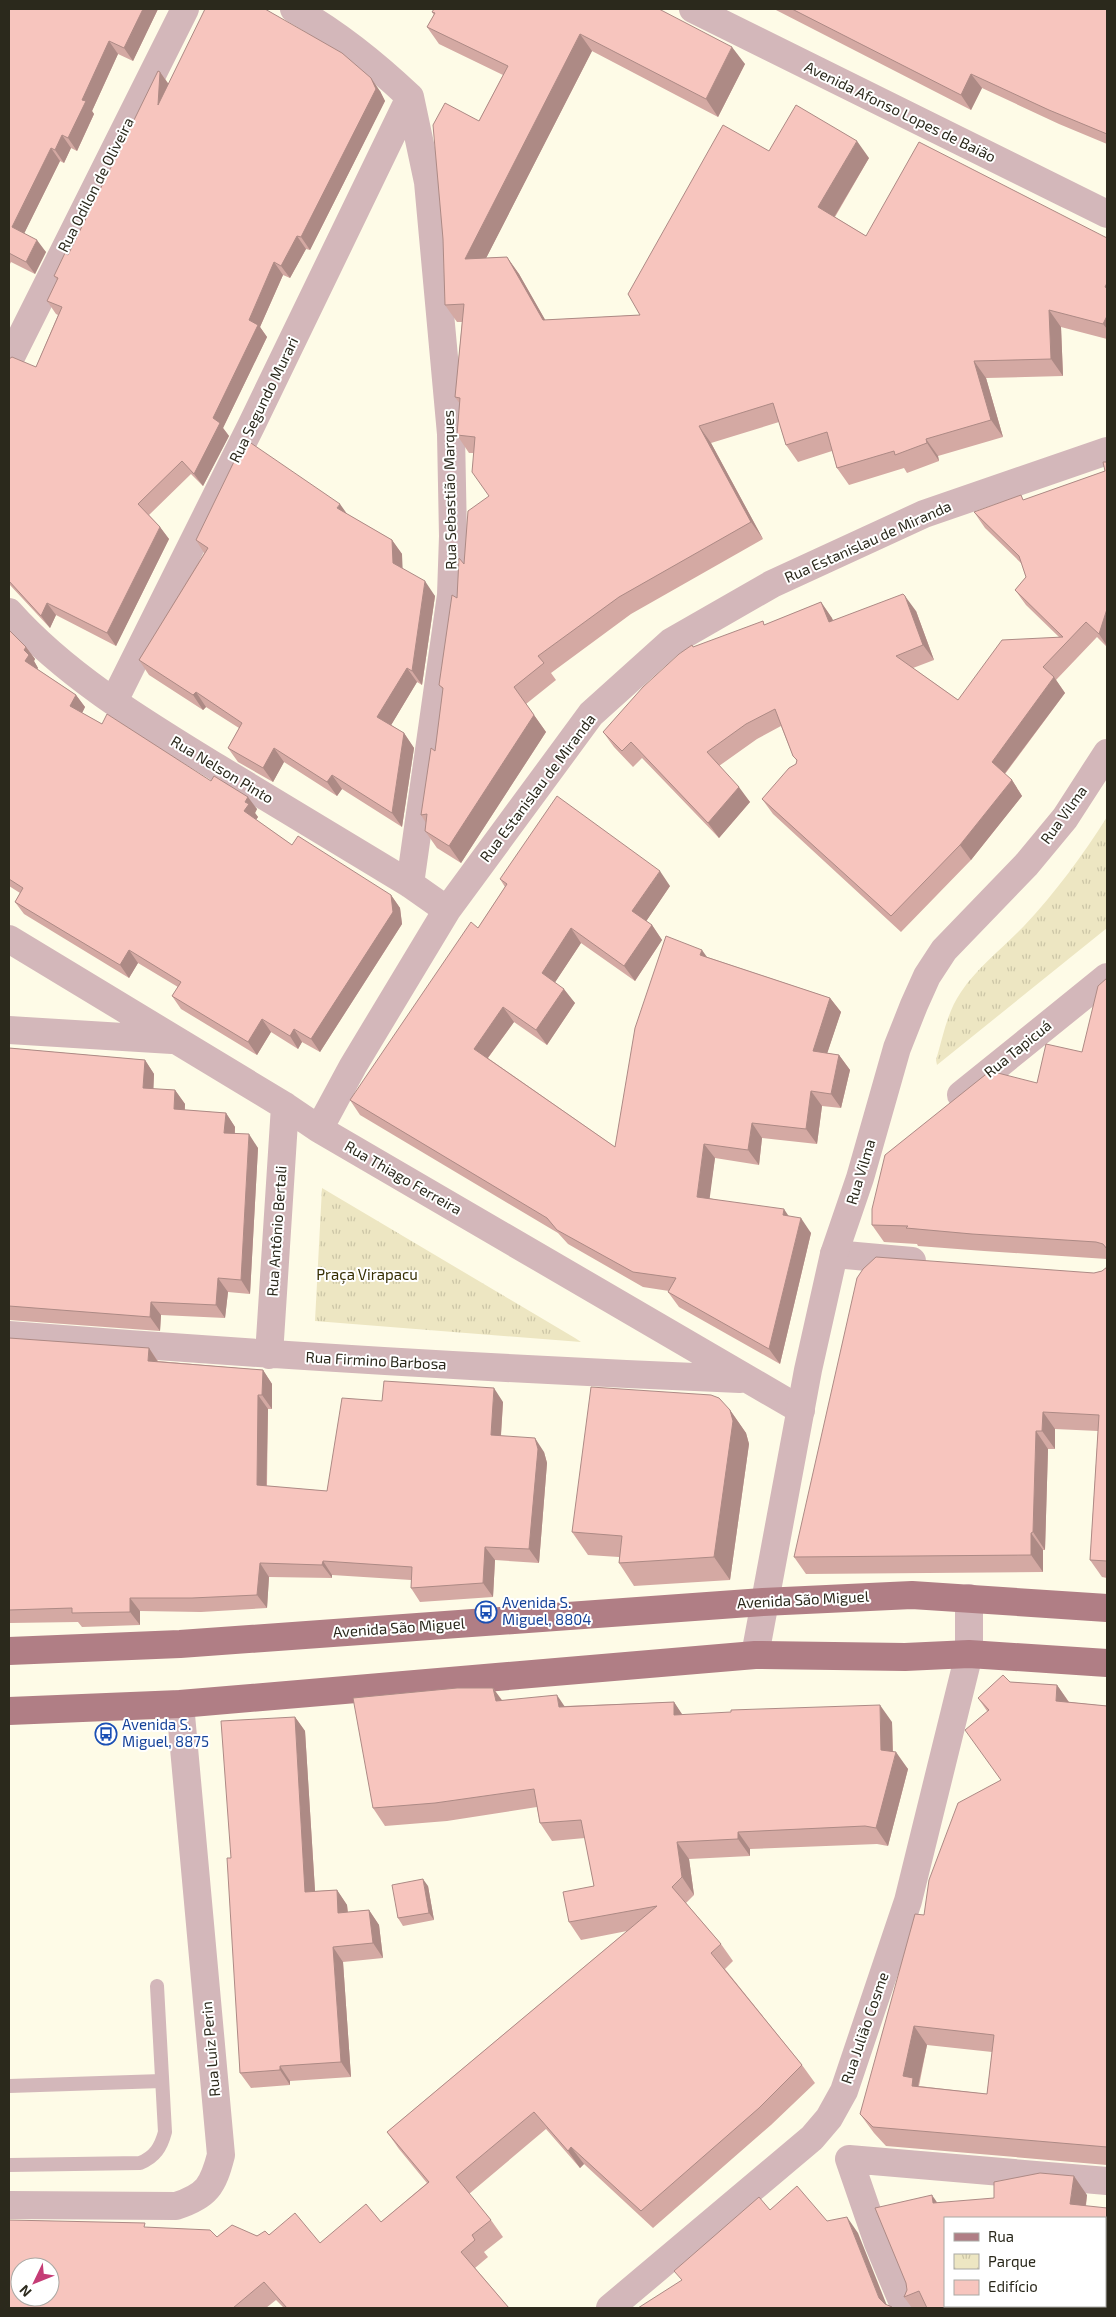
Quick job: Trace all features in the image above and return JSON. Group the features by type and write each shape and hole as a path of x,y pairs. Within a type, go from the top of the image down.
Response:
{"main road":[{"name":"Avenida São Miguel","path":"9,1651 180,1644 763,1602 912,1595 1107,1608"},
{"path":"9,1711 180,1704 755,1656 906,1657 969,1654 1107,1663"}],"street":[{"name":"Rua Odilon de Oliveira","path":"9,361 185,9"},
{"path":"294,9 313,19 376,64 410,97"},
{"name":"Avenida Afonso Lopes de Baião","path":"693,9 1107,214"},
{"name":"Rua Segundo Murari","path":"114,701 251,426 410,97"},
{"name":"Rua Sebastião Marques","path":"410,97 428,182 451,434 453,536 451,595 410,884"},
{"name":"Rua Estanislau de Miranda","path":"319,1129 353,1066 447,910 591,714 671,642 772,584 924,514 1107,451"},
{"name":"Rua Nelson Pinto","path":"9,612 50,652 114,701 170,738 410,884 447,910"},
{"name":"Rua Vilma","path":"755,1656 763,1602 808,1370 834,1254 860,1178 897,1048 927,976 944,950 1026,866 1065,818 1107,753"},
{"name":"Rua Thiago Ferreira","path":"9,939 285,1106 319,1129 744,1379 801,1410"},
{"name":"Rua Tapicuá","path":"939,1114 1107,977"},
{"path":"9,1030 176,1040"},
{"name":"Rua Antônio Bertali","path":"269,1355 285,1106"},
{"path":"860,1178 896,1149"},
{"path":"834,1254 934,1263"},
{"name":"Rua Firmino Barbosa","path":"9,1335 269,1355 547,1371 744,1379"},
{"path":"969,1598 969,1654"},
{"name":"Rua Julião Cosme","path":"610,2308 812,2138 829,2118 844,2092 908,1901 969,1654"},
{"name":"Rua Luiz Perin","path":"9,2205 176,2206 193,2200 215,2178 221,2155 180,1704"},
{"path":"829,2118 849,2159 878,2243 906,2308"},
{"path":"849,2159 1107,2181"}],"lane":[{"path":"9,2165 140,2163 150,2159 157,2152 165,2132 156,1986"},
{"path":"9,2086 162,2081"}],"green space":[{"path":"1107,817 1107,928 937,1065 936,1060 946,1025 952,1008 961,992 975,974 1024,926 1058,887"},
{"name":"Praça Virapacu","path":"322,1188 575,1338 581,1342 315,1321"}],"building":[{"path":"9,9 143,9 124,48 109,41 82,100 86,101 68,138 62,135 55,150 51,148 12,227 37,240 26,262 9,253"},
{"path":"205,9 265,9 342,53 371,78 376,89 301,237 297,236 281,266 274,262 249,320 258,325 213,418 220,423 194,474 182,461 138,504 160,527 107,633 47,603 41,616 9,581 9,359 12,357 36,367 62,307 47,301 58,278 54,276 65,253 68,255 158,71 160,72 158,105"},
{"path":"434,9 659,9 732,47 706,99 580,34 465,259 507,257 543,320 640,315 628,294 723,125 769,151 796,105 857,141 818,207 866,236 919,142 1107,238 1107,283 1105,287 1107,288 1107,316 1103,324 1049,310 1051,359 974,361 991,420 926,439 927,443 895,455 894,451 837,468 827,432 786,445 773,403 699,426 751,522 619,597 538,656 544,663 514,687 534,715 449,846 425,831 427,814 421,815 431,748 435,751 443,688 439,685 452,595 457,598 459,558 464,564 468,511 489,496 472,472 475,437 457,435 460,398 455,397 464,304 445,305 443,239 433,125 445,103 479,121 508,66 427,27 435,13 432,12"},
{"path":"792,9 1107,9 1107,134 971,74 961,95"},
{"path":"245,439 340,504 337,508 392,540 393,563 425,581 412,671 407,668 377,717 404,733 392,813 332,775 327,782 274,748 263,768 228,748 242,723 196,692 193,695 139,660 208,548 196,540"},
{"path":"1103,462 1107,462 1107,609 1099,634 1086,622 1043,667 1054,677 992,762 1012,780 960,845 891,916 762,799 789,768 796,764 797,760 793,756 775,709 746,724 707,752 739,787 708,823 631,742 622,751 603,732 643,687 679,654 692,645 693,647 763,621 764,625 821,602 829,622 903,594 923,645 896,656 958,700 1002,640 1063,637 1015,590 1026,577 1019,556 974,512 1021,495 1023,500 1105,471"},
{"path":"9,630 26,647 24,650 29,655 25,661 76,695 70,706 102,724 107,714 211,781 214,776 248,797 245,802 249,804 244,811 292,845 298,836 391,895 393,912 311,1039 294,1029 290,1036 262,1019 248,1042 172,996 181,982 129,950 120,965 15,902 23,888 9,879"},
{"path":"557,796 660,871 632,911 652,925 624,966 571,928 542,973 564,989 536,1030 503,1007 474,1049 615,1147 635,1028 666,936 702,950 700,955 830,998 813,1051 839,1055 831,1094 811,1091 806,1129 752,1123 748,1150 704,1144 697,1197 784,1209 783,1215 801,1218 769,1349 668,1292 676,1278 633,1272 557,1230 547,1218 350,1100 471,922 478,928 507,884 500,879"},
{"path":"1107,978 1107,1249 1103,1244 1096,1242 906,1228 908,1226 872,1225 872,1209 885,1155 990,1071 1037,1083 1046,1044 1082,1052 1098,986"},
{"path":"9,1048 145,1060 143,1088 175,1090 174,1109 226,1113 224,1133 249,1134 241,1280 218,1278 216,1305 151,1302 150,1317 9,1306"},
{"path":"876,1257 1094,1273 1102,1271 1107,1267 1107,1561 1090,1560 1099,1415 1043,1412 1042,1431 1036,1431 1031,1555 794,1557 857,1278 863,1269"},
{"path":"9,1338 149,1348 148,1361 263,1370 262,1395 258,1395 257,1485 327,1491 342,1398 382,1401 384,1381 494,1388 491,1435 535,1438 538,1449 529,1549 485,1547 483,1583 411,1588 412,1567 323,1561 322,1565 260,1563 257,1595 130,1598 130,1612 72,1613 72,1608 9,1610"},
{"path":"591,1387 711,1395 719,1398 730,1410 733,1421 714,1557 619,1563 622,1536 572,1532"},
{"path":"1003,1675 1010,1682 1057,1685 1056,1701 1107,1706 1107,2147 873,2127 860,2114 915,1914 924,1915 929,1880 958,1803 1001,1780 965,1730 989,1710 978,1698","holes":["914,2026 994,2035 987,2094 912,2086 913,2078 903,2076"]},
{"path":"457,1688 493,1688 496,1701 557,1695 559,1707 674,1702 674,1715 731,1712 731,1710 880,1705 881,1750 896,1752 876,1828 865,1826 738,1832 738,1839 677,1842 682,1877 672,1887 721,1944 711,1953 802,2065 759,2108 641,2211 571,2147 568,2151 534,2112 456,2177 491,2220 472,2235 475,2240 461,2252 509,2308 287,2308 264,2282 233,2308 9,2308 9,2220 145,2223 144,2227 210,2230 217,2237 232,2225 257,2236 265,2231 269,2235 295,2213 320,2243 366,2204 381,2222 429,2182 387,2132 657,1906 569,1922 563,1892 594,1886 581,1820 540,1823 534,1789 435,1803 373,1808 353,1698"},
{"path":"295,1717 305,1892 337,1890 338,1913 369,1910 373,1943 333,1947 341,2062 280,2066 280,2070 240,2073 227,1858 231,1858 221,1721"},
{"path":"423,1879 429,1913 398,1918 392,1885"},
{"path":"1040,2173 1074,2176 1070,2204 1107,2208 1107,2308 927,2308 919,2291 904,2297 907,2290 906,2283 875,2208 932,2195 933,2203 994,2198 994,2182"},
{"path":"797,2186 827,2221 847,2217 879,2298 885,2304 892,2307 638,2308 682,2280 674,2271 759,2197 770,2210"}],"place":[{"name":"Avenida S. Miguel, 8804","path":"486,1612"},
{"name":"Avenida S. Miguel, 8875","path":"106,1734"}]}
